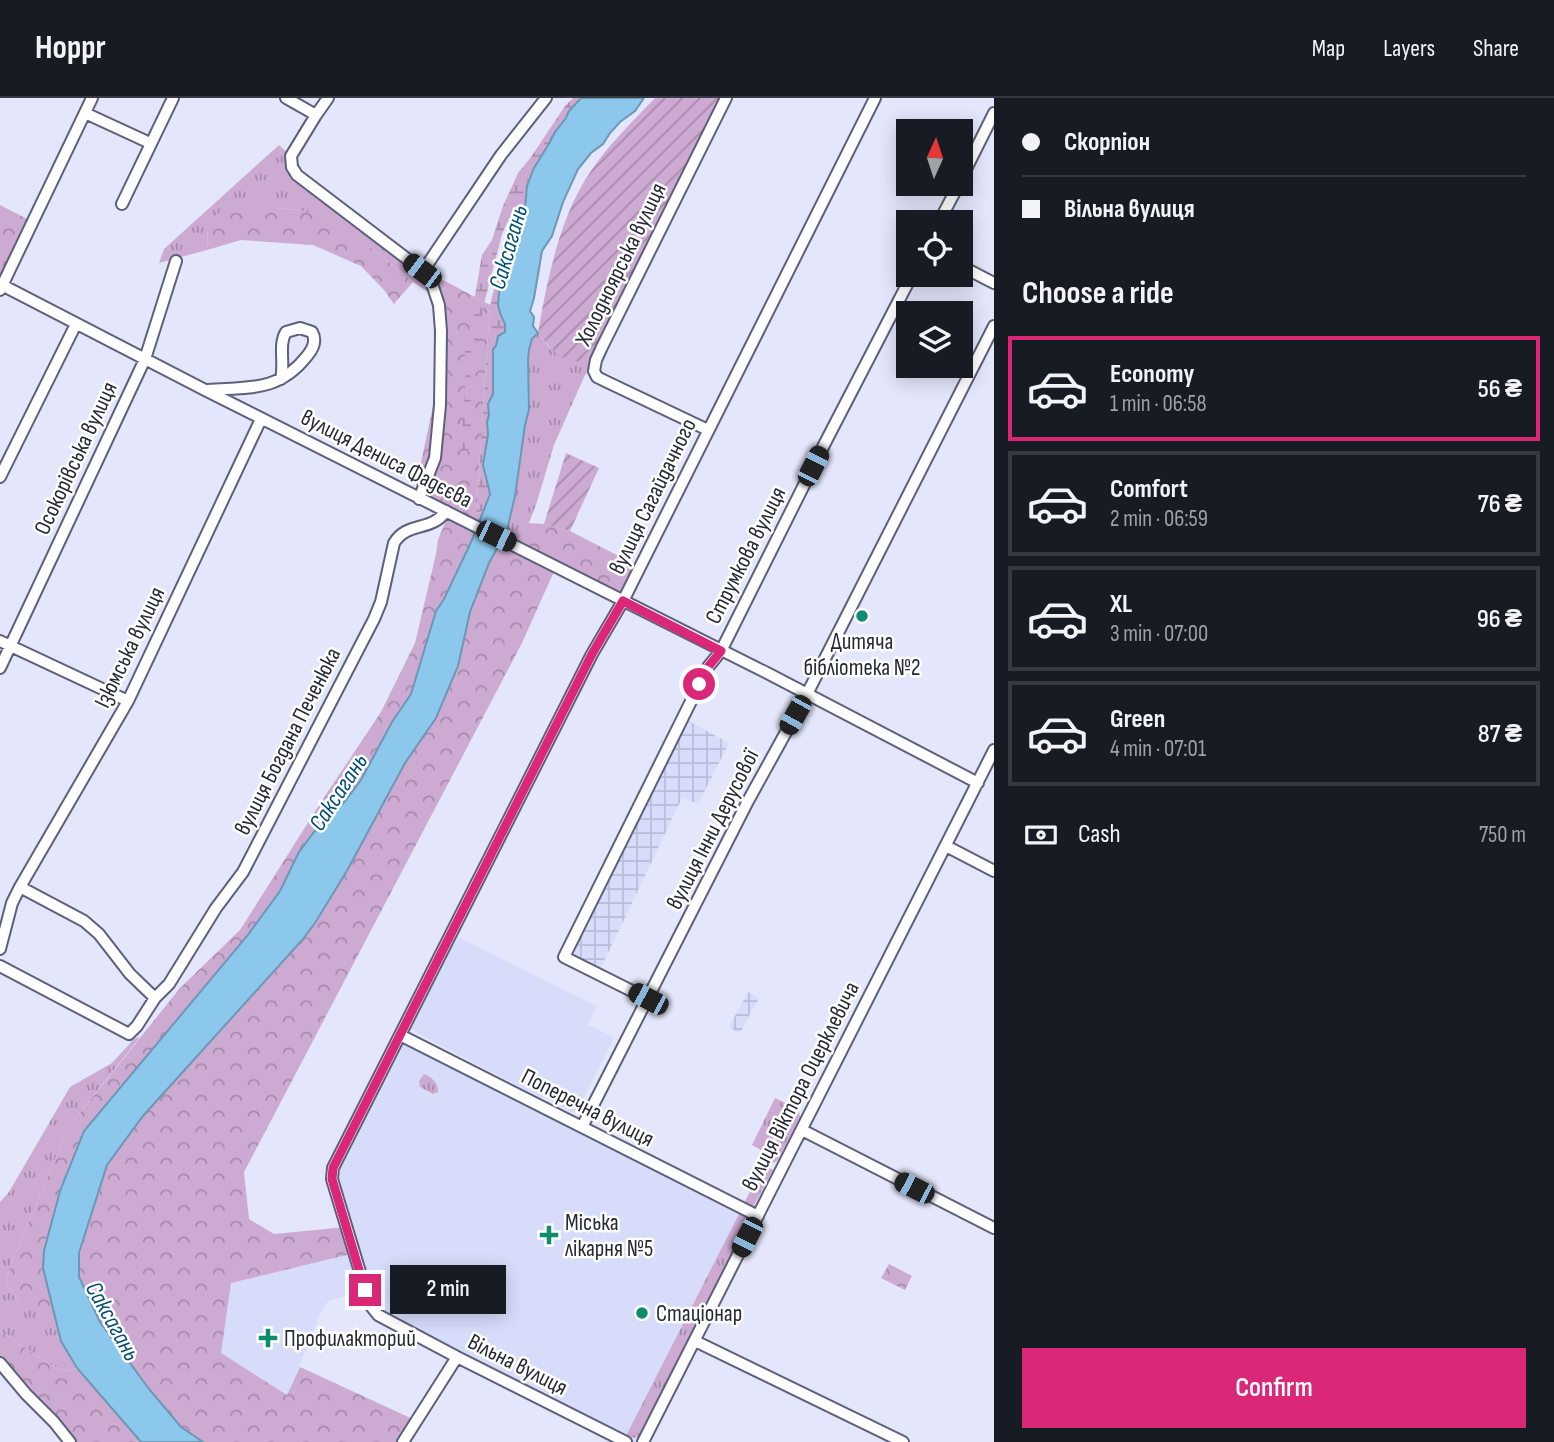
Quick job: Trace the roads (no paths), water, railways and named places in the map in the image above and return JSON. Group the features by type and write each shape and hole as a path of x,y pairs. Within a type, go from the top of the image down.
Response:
{"street":[{"path":"1,287 92,98"},
{"path":"122,204 173,98"},
{"path":"286,98 316,115"},
{"path":"328,98 291,156 292,167 297,175 422,271 432,284 439,305 440,393 435,458 419,499"},
{"path":"422,271 501,155 546,98"},
{"name":"Холодноярська вулиця","path":"708,430 597,377 594,371 602,347 726,98"},
{"name":"вулиця Сагайдачного","path":"355,1253 332,1179 333,1168 592,654 623,601 875,98"},
{"path":"85,113 150,143"},
{"path":"973,155 994,113"},
{"name":"Осокорівська вулиця","path":"0,668 5,643 145,359 176,261"},
{"path":"973,272 994,283"},
{"name":"вулиця Дениса Фадєєва","path":"1,287 978,783"},
{"name":"Струмкова вулиця","path":"648,999 564,957 708,667 721,651 906,287"},
{"path":"0,477 76,324"},
{"name":"вулиця Інни Дерусової","path":"582,1128 994,326"},
{"path":"205,390 271,384 281,379 287,376 312,350 315,337 312,332 300,328 286,332 283,338 284,363 281,379"},
{"name":"Ізюмська вулиця","path":"20,887 128,701 261,419"},
{"name":"вулиця Богдана Печенюка","path":"0,966 129,1034 138,1026 243,872 263,835 374,619 381,602 394,543 405,531 435,522 448,512"},
{"path":"5,643 128,701"},
{"name":"вулиця Віктора Оцерклевича","path":"643,1442 994,750"},
{"path":"946,846 994,871"},
{"path":"0,949 12,904 20,887 84,921 99,934 130,974 155,999"},
{"name":"Поперечна вулиця","path":"400,1035 758,1216"},
{"path":"802,1130 994,1228"},
{"name":"Вільна вулиця","path":"355,1253 365,1290 373,1310 378,1315 626,1442"},
{"path":"695,1341 903,1442"},
{"path":"403,1442 457,1357"},
{"path":"0,1363 70,1442"}],"place":[{"name":"Дитяча бібліотека №2","path":"862,616"},
{"name":"Міська лікарня №5","path":"549,1235"},
{"name":"Стаціонар","path":"642,1313"},
{"name":"Профилакторий","path":"268,1338"}],"water label":[{"name":"Саксагань","path":"508,247"},
{"name":"Саксагань","path":"338,792"},
{"name":"Саксагань","path":"113,1321"}]}
